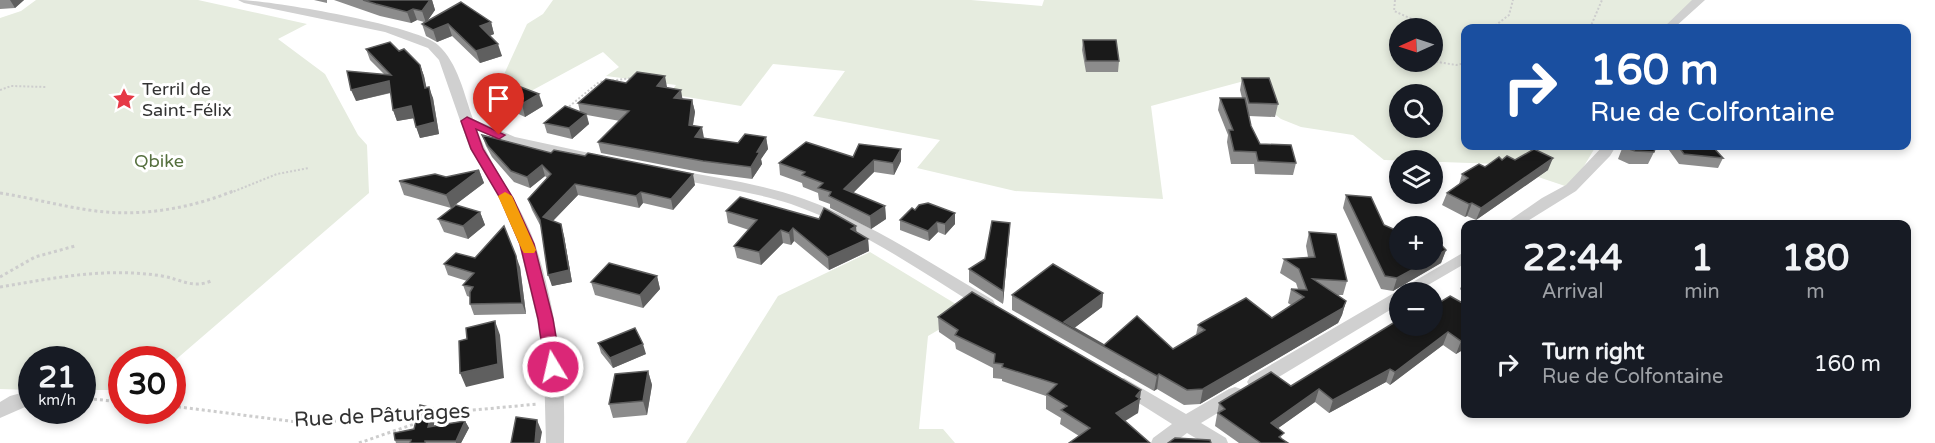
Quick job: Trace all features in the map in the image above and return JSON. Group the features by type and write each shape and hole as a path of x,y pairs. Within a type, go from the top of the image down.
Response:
{"street":[{"path":"244,0 388,29 432,45 445,59 477,149 507,198 527,244 545,319 555,402 555,443"},
{"path":"1672,24 1699,0"},
{"path":"467,121 518,142 618,163"},
{"path":"1518,220 1571,188 1607,150"},
{"path":"665,172 800,202 839,219 1003,314"},
{"path":"1422,282 1461,259"},
{"path":"1160,443 1188,422 1389,303"},
{"path":"1106,374 1219,443"},
{"path":"0,411 18,401"}],"path":[{"path":"1395,0 1394,11 1410,18"},
{"path":"1497,24 1509,15 1513,0"},
{"path":"1592,24 1602,0"},
{"path":"1443,63 1461,64"},
{"path":"561,114 599,82 633,78"},
{"path":"0,90 11,86 46,87"},
{"path":"0,193 95,213 129,213 185,205 224,194 275,174 309,168"},
{"path":"0,277 10,269 46,252 75,246"},
{"path":"0,286 75,274 114,271 163,276 198,286 211,281"},
{"name":"Rue de Pâturages","path":"186,408 255,419 336,422 555,402"},
{"path":"359,443 454,412"}],"green space":[{"name":"Qbike","path":"36,0 198,0 307,24 278,39 325,74 358,135 367,145 369,193 186,351 186,346 108,346 108,390 96,390 96,346 18,346 18,390 0,389 0,18 21,11"},
{"path":"553,0 971,0 1042,6 1044,0 1699,0 1672,24 1461,24 1461,150 1594,150 1571,188 1499,164 1443,162 1443,150 1389,150 1389,160 1384,160 1353,135 1301,127 1281,119 1268,109 1259,77 1151,106 1163,199 1015,191 917,168 940,140 813,116 845,71 773,64 741,106 669,94 676,85 606,76 619,67 603,52 485,116 527,24 543,14"},
{"path":"870,252 969,312 928,336 919,429 943,429 955,443 686,443 778,296"}],"building":[{"path":"363,0 430,0 422,11 413,9 407,12"},
{"path":"461,2 491,22 480,26 498,44 476,51 448,24 433,30 422,24"},
{"path":"1083,40 1116,40 1119,61 1086,61"},
{"path":"390,42 399,51 404,49 420,65 425,88 429,87 435,122 416,127 411,106 393,110 389,81 351,90 347,71 391,75 366,49"},
{"path":"637,72 665,76 657,86 681,90 674,98 692,100 689,125 702,127 695,137 738,143 745,134 766,137 751,167 703,161 598,142 629,111 578,103 606,79 626,83"},
{"path":"1242,78 1269,78 1278,104 1249,103"},
{"path":"518,86 539,94 522,104 502,95"},
{"path":"1220,98 1245,98 1251,126 1260,144 1291,145 1296,163 1258,161 1256,152 1234,151 1229,130 1233,130"},
{"path":"565,106 586,114 569,128 544,123"},
{"path":"482,135 551,153 554,150 585,156 588,153 693,174 671,199 641,192 636,196 575,184 543,217 561,224 569,270 548,275 540,220 528,199 551,174 542,165 527,177 511,171 488,146"},
{"path":"806,142 853,157 859,144 901,149 893,163 874,160 844,189 885,206 870,216 829,196 831,192 818,188 823,183 802,175 805,172 779,163"},
{"path":"1532,150 1553,158 1481,208 1447,193 1468,178 1462,174 1479,164 1485,167 1499,157 1502,160 1507,156 1515,160"},
{"path":"1632,150 1655,150 1654,152"},
{"path":"1681,150 1716,150 1723,158 1684,154"},
{"path":"479,170 446,195 399,181 435,174 446,177"},
{"path":"1346,195 1371,197 1384,225 1389,227 1389,270 1412,270 1397,278 1385,276"},
{"path":"740,197 819,219 824,208 856,226 851,229 868,239 828,257 793,228 789,233 781,230 759,252 734,246 757,220 726,211"},
{"path":"928,203 955,213 945,224 937,222 928,231 900,220 912,208 915,210 919,205"},
{"path":"456,205 480,212 463,226 438,219"},
{"path":"992,221 1010,223 1003,291 969,269 985,259"},
{"path":"504,226 516,256 522,303 470,304 470,292 473,287 463,285 474,273 444,264 456,253 475,258"},
{"path":"1309,232 1336,234 1347,281 1313,279 1346,301 1343,308 1203,389 1187,390 1159,374 1157,376 1012,295 1053,264 1103,293 1064,322 1104,345 1137,316 1173,349 1205,330 1198,325 1246,298 1272,318 1304,297 1291,289 1307,290 1299,269 1284,259 1315,257"},
{"path":"609,263 657,276 640,295 591,282"},
{"path":"972,292 1141,390 1136,396 1140,399 1116,413 1150,443 1069,443 1090,428 1061,410 1067,406 1047,394 1057,384 1002,367 1003,364 994,363 995,354 955,335 958,330 938,317"},
{"path":"1450,296 1461,302 1461,341 1448,332 1443,336 1443,300"},
{"path":"495,321 498,364 460,373 459,341 467,339 466,328"},
{"path":"1389,326 1389,336 1443,336 1395,372 1390,369 1333,400 1319,389 1271,423 1284,433 1279,437 1288,443 1261,443 1218,413 1225,409 1219,403 1271,372 1291,386"},
{"path":"635,328 643,344 610,358 598,343"},
{"path":"648,371 643,401 609,404 615,374"},
{"path":"420,405 433,408 428,427 465,421 456,441 410,443 411,440 395,440 394,433 414,429"},
{"path":"516,417 537,420 535,443 511,443"},
{"path":"1175,438 1210,440 1211,443 1168,443"}],"slow traffic":[{"path":"505,196 529,250"}],"place":[{"name":"Terril de Saint-Félix","path":"124,99"}],"route":[{"path":"499,135 467,121 477,149 507,198 527,244 545,319 553,367"}]}
